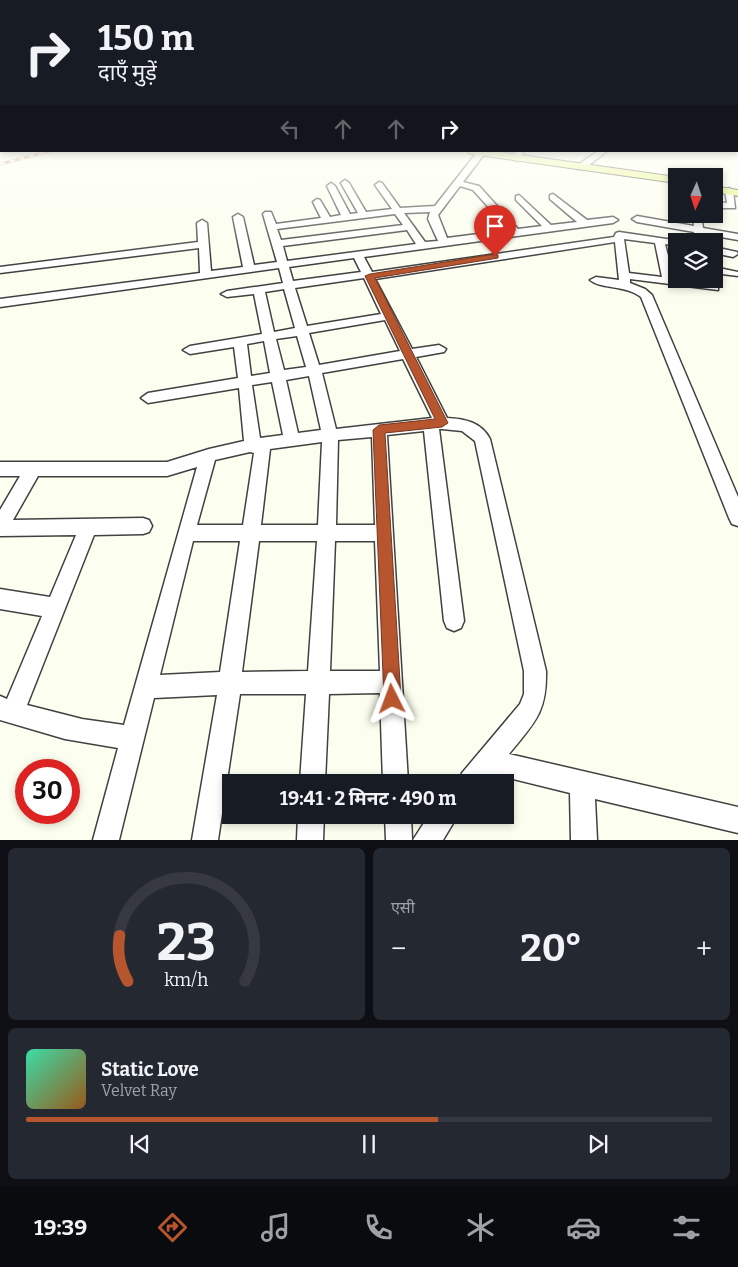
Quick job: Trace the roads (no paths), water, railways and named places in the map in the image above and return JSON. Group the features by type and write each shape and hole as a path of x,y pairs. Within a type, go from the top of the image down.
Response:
{"street":[{"path":"450,250 433,222 434,215 460,181"},
{"path":"468,181 516,232"},
{"path":"345,183 364,216"},
{"path":"379,185 423,246"},
{"path":"332,186 353,234"},
{"path":"723,206 732,206 735,191"},
{"path":"554,197 584,224"},
{"path":"519,198 549,228"},
{"path":"317,202 327,220"},
{"path":"313,774 327,533 330,435 303,331 270,221 327,220 438,209"},
{"path":"238,218 249,269"},
{"path":"637,219 737,237"},
{"path":"227,294 369,275 516,232 612,220"},
{"path":"202,222 202,245 206,275"},
{"path":"699,223 699,233"},
{"path":"277,244 409,227"},
{"path":"668,242 619,235 624,280 641,291 652,307 738,518"},
{"path":"0,303 423,246 450,250 618,239"},
{"path":"659,240 668,278"},
{"path":"0,270 202,245"},
{"path":"723,252 733,254"},
{"path":"358,255 408,354 437,424 454,621"},
{"path":"664,261 668,262"},
{"path":"723,272 734,274"},
{"path":"596,280 668,282"},
{"path":"259,290 292,440"},
{"path":"190,350 389,316"},
{"path":"205,840 251,533 258,446 240,342"},
{"path":"148,398 439,349"},
{"path":"0,468 167,469 191,464 209,455 330,435 437,424 470,427 478,432 482,439 502,519 535,671 535,694 528,712 477,774"},
{"path":"379,430 396,774"},
{"path":"106,840 186,533 209,455"},
{"path":"34,469 0,527 88,528 143,526"},
{"path":"88,528 56,608 6,710 69,729 93,734 132,738"},
{"path":"186,533 385,532"},
{"path":"0,599 56,608"},
{"path":"145,687 230,683 392,682"},
{"path":"488,761 738,820"},
{"path":"582,784 584,840"},
{"path":"310,840 311,824"},
{"path":"398,824 399,840"},
{"path":"426,840 438,824"}]}
